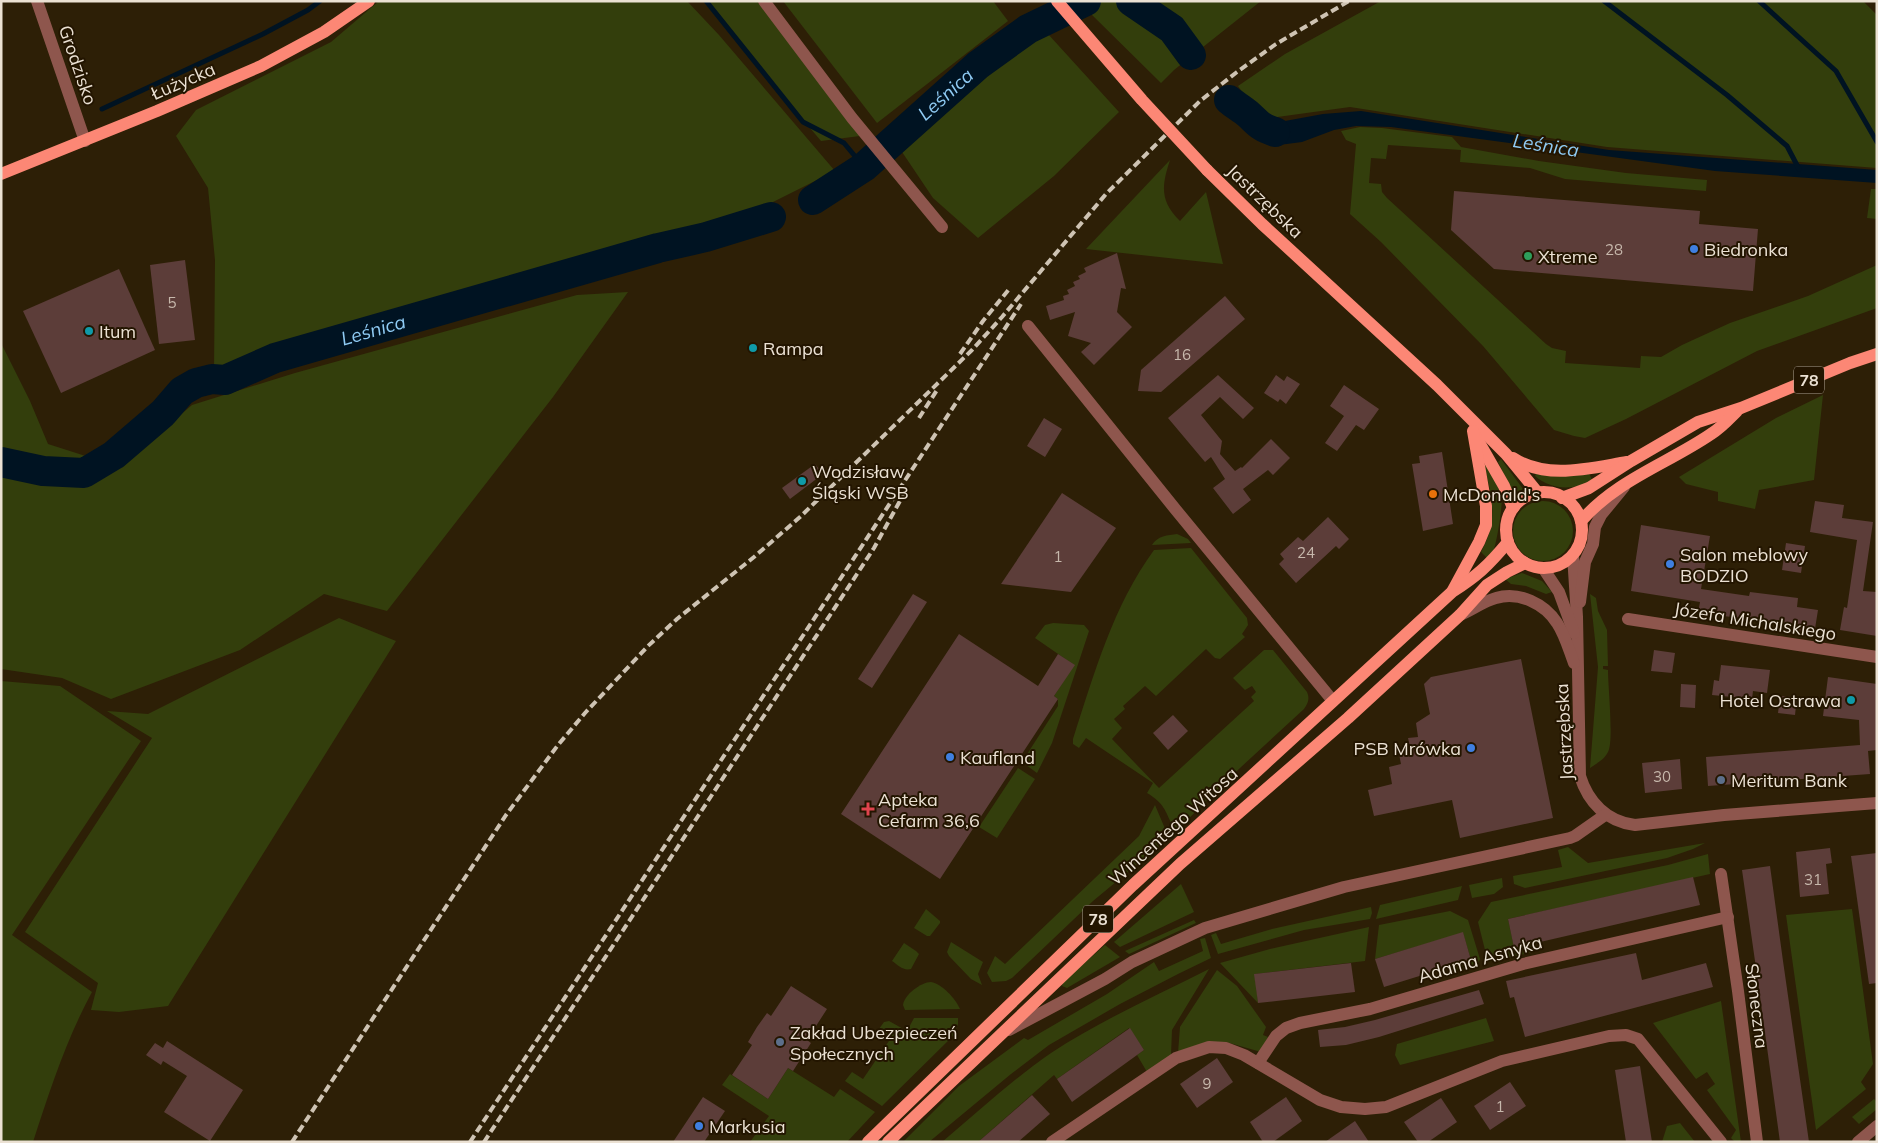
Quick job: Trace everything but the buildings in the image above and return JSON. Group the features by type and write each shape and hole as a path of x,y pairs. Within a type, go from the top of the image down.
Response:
{"main road":[{"name":"Łużycka","path":"1,174 85,141 261,66 324,32 368,1"},
{"name":"Jastrzębska","path":"1057,1 1142,100 1207,170 1262,224 1437,385 1506,454 1538,493"},
{"name":"78","path":"1562,498 1589,488 1698,422 1742,408 1850,363 1877,354"},
{"name":"78","path":"1581,521 1602,499 1712,434 1742,408"},
{"name":"Jastrzębska","path":"1463,411 1492,463 1513,508"},
{"path":"1452,592 1486,525 1486,506 1473,432"},
{"path":"1506,454 1531,468 1547,470 1573,470 1631,461"},
{"path":"1538,493 1550,493 1562,498 1573,506 1581,521 1580,538 1573,555 1557,566 1543,568 1524,563 1513,554 1508,542 1506,523 1513,508 1522,499 1538,493"},
{"name":"Wincentego Witosa","path":"868,1142 1133,885 1452,592 1483,571 1508,542"},
{"name":"Wincentego Witosa","path":"888,1142 1180,864 1348,718 1460,615 1487,585 1524,563"}],"street":[{"name":"Grodzisko","path":"36,1 85,141"},
{"path":"764,1 852,118 942,227"},
{"path":"1028,326 1333,701"},
{"path":"1577,617 1583,588 1585,562 1593,544 1595,527 1601,515 1626,484"},
{"name":"Jastrzębska","path":"1573,555 1577,617 1580,776 1588,794 1605,815"},
{"name":"Jastrzębska","path":"1543,568 1559,592 1576,640"},
{"path":"1460,615 1494,598 1500,597 1521,598 1535,603 1548,612 1558,624 1578,675"},
{"name":"Józefa Michalskiego","path":"1628,619 1877,657"},
{"path":"1001,1034 1105,979 1132,962 1205,928 1344,887 1570,838 1605,815 1622,824 1635,825 1724,815 1877,803"},
{"name":"Słoneczna","path":"1721,874 1757,1142"},
{"name":"Adama Asnyka","path":"1258,1063 1276,1036 1286,1028 1300,1022 1370,1009 1523,964 1728,917"},
{"path":"1052,1142 1176,1058 1192,1051 1209,1047 1226,1048 1244,1055 1320,1100 1342,1107 1365,1109 1386,1107 1478,1069 1525,1054 1609,1036 1626,1035 1638,1039 1721,1142"},
{"path":"1858,1142 1877,1126"}],"green space":[{"path":"379,1 687,1 719,35 835,171 755,211 256,355 214,372 215,260 208,188 176,136 196,110 331,42"},
{"path":"703,1 757,1 860,136 821,141"},
{"path":"783,1 993,1 1008,21 877,123"},
{"path":"1090,1 1261,1 1174,70 1161,83 1088,11"},
{"path":"1381,1 1863,1 1877,15 1877,168 1607,147 1350,107 1270,118 1250,103 1238,86 1285,54"},
{"path":"1048,34 1119,112 1054,176 978,238 933,198 900,149 935,122 1012,55"},
{"path":"1360,127 1452,137 1461,147 1539,161 1626,173 1707,180 1706,191 1565,179 1530,168 1460,162 1461,150 1388,145 1386,159 1371,158 1369,183 1381,184 1382,192 1387,198 1546,344 1552,348 1566,351 1565,363 1640,368 1641,356 1661,357 1730,323 1808,296 1877,265 1877,308 1757,351 1626,419 1585,438 1554,430 1483,346 1381,242 1350,214 1356,144 1346,140 1341,131"},
{"path":"1170,160 1164,185 1165,199 1168,206 1180,221 1206,192 1223,264 1086,249"},
{"path":"1871,189 1877,189 1877,219 1867,218"},
{"path":"628,292 553,397 387,611 324,594 240,650 111,699 62,678 1,669 1,343 30,401 48,444 120,467 169,425 157,418 160,416 173,421 192,405 295,373 577,295"},
{"path":"1823,395 1814,480 1759,490 1755,509 1718,501 1718,492 1686,484 1679,477 1776,418"},
{"path":"1501,459 1523,489 1516,494 1513,494 1498,462"},
{"path":"1486,465 1502,497 1495,545 1487,558 1481,552 1492,520 1490,489 1484,466"},
{"path":"1536,473 1589,473 1592,480 1578,486 1555,486 1541,481 1535,476"},
{"path":"1537,501 1549,501 1560,506 1568,514 1573,525 1571,543 1560,556 1549,561 1537,561 1526,556 1518,548 1513,537 1513,525 1518,514 1526,506"},
{"path":"1177,534 1188,539 1191,543 1152,545 1160,538"},
{"path":"1191,548 1247,618 1248,625 1242,634 1245,637 1220,659 1215,658 1206,649 1156,696 1145,686 1123,706 1125,709 1114,719 1122,728 1112,739 1159,788 1254,701 1251,697 1256,692 1252,686 1245,690 1233,678 1264,650 1273,650 1307,692 1308,699 1304,709 1178,829 1173,827 1161,804 1147,793 1153,783 1086,738 1079,748 1073,744 1073,739 1106,641 1127,594 1140,572 1154,550"},
{"path":"1522,573 1542,581 1552,592 1546,594 1526,586 1511,584 1505,579"},
{"path":"1590,594 1596,598 1598,611 1607,630 1608,666 1603,666 1603,669 1608,670 1611,737 1606,755 1590,768 1598,667"},
{"path":"339,618 396,641 168,1006 119,1012 91,1010 98,983 25,932 152,738 107,711 148,714"},
{"path":"1053,623 1084,625 1089,631 1052,743 1037,773 1022,762 1058,706 1058,699 1054,696 1074,665 1035,638 1045,625"},
{"path":"1,681 60,686 141,741 12,935 92,992 66,1047 33,1142 1,1142"},
{"path":"1018,768 1035,779 997,838 979,827"},
{"path":"1155,805 1169,838 1093,901 1012,978 1006,981 992,982 987,973 995,956 1005,964 1139,836"},
{"path":"1705,843 1667,858 1525,888 1514,884 1513,876 1562,867 1558,850 1568,847 1588,863"},
{"path":"1708,854 1710,874 1508,919 1514,947 1532,943 1534,952 1488,962 1478,922 1491,902 1668,865"},
{"path":"1502,878 1503,887 1494,894 1472,898 1469,885"},
{"path":"1181,884 1194,912 1120,947 1114,942"},
{"path":"1462,886 1458,900 1376,919 1380,905"},
{"path":"1371,907 1370,919 1304,930 1218,954 1211,935 1216,933 1221,944 1272,929"},
{"path":"926,909 940,921 930,936 914,928"},
{"path":"1852,909 1873,1064 1861,1082 1866,1089 1816,1130 1786,915"},
{"path":"1450,911 1468,920 1480,959 1478,964 1455,971 1454,965 1471,960 1463,933 1375,959 1379,925"},
{"path":"1194,920 1196,923 1129,954 1125,951"},
{"path":"1369,927 1365,961 1255,974 1258,1003 1220,963 1270,949"},
{"path":"1205,938 1211,958 1120,1004 1049,1045 929,1142 903,1142 959,1086 1024,1038 1028,1040 1107,994 1154,962 1159,971 1203,951 1200,939"},
{"path":"951,942 983,962 978,974 982,985 971,979 949,956 947,952"},
{"path":"904,943 919,954 911,969 903,968 892,961"},
{"path":"1105,945 1120,957 1067,988 1062,986 1063,982"},
{"path":"1209,969 1172,1030 1171,1055 1147,1072 1137,1055 1144,1050 1129,1028 1057,1079 1054,1075 978,1142 942,1142 1009,1085 1051,1053 1109,1019"},
{"path":"1217,970 1237,986 1266,1027 1263,1035 1268,1037 1261,1052 1226,1042 1178,1053 1180,1027"},
{"path":"931,982 948,992 960,1009 905,1010 903,1005 906,997 923,984"},
{"path":"1721,1001 1741,1142 1735,1142 1731,1138 1736,1130 1707,1090 1715,1084 1707,1072 1696,1079 1653,1023"},
{"path":"914,1018 958,1018 958,1024 954,1035 882,1106 845,1081 852,1072 863,1079 891,1038 879,1029 884,1022 889,1021 907,1031"},
{"path":"1486,1018 1494,1041 1400,1065 1395,1055 1397,1044"},
{"path":"788,1068 834,1097 840,1089 875,1112 847,1142 750,1142 769,1116 722,1085 730,1074 768,1099"},
{"path":"1874,1099 1877,1102 1877,1109 1859,1124 1852,1117"},
{"path":"1680,1123 1695,1142 1662,1142 1667,1126"}],"water":[{"path":"1249,107 1269,124 1323,114 1361,111 1609,150 1877,170 1877,183 1715,171 1391,127 1356,126 1334,130 1302,142 1279,145 1241,126 1230,115"}],"waterway":[{"path":"102,109 263,34 308,10 320,1"},
{"path":"706,1 803,122 844,143 864,167"},
{"name":"Leśnica","path":"813,200 864,167 978,65 1028,29 1086,1"},
{"name":"Leśnica","path":"1131,1 1172,29 1191,55"},
{"path":"1604,1 1727,95 1787,146 1799,169"},
{"path":"1759,1 1836,71 1877,142"},
{"name":"Leśnica","path":"1229,100 1260,125 1275,132"},
{"name":"Leśnica","path":"1,462 43,471 84,473 114,455 163,413 182,391 196,383 212,379 225,380 275,358 771,217"}],"railway":[{"path":"292,1142 506,815 558,745 585,713 648,646 677,619 800,517 972,350 1106,194 1200,101 1276,44 1349,1"},
{"path":"960,354 983,321 1010,288"},
{"path":"470,1142 1021,304"},
{"path":"919,418 937,390"},
{"path":"484,1142 874,548 906,490"}],"place":[{"name":"Biedronka","path":"1694,249"},
{"name":"Xtreme","path":"1528,256"},
{"name":"Itum","path":"89,331"},
{"name":"Rampa","path":"753,348"},
{"name":"Wodzisław Śląski WSB","path":"802,481"},
{"name":"McDonald's","path":"1433,494"},
{"name":"Salon meblowy BODZIO","path":"1670,564"},
{"name":"Hotel Ostrawa","path":"1851,700"},
{"name":"PSB Mrówka","path":"1471,748"},
{"name":"Kaufland","path":"950,757"},
{"name":"Meritum Bank","path":"1721,780"},
{"name":"Apteka Cefarm 36,6","path":"868,809"},
{"name":"Zakład Ubezpieczeń Społecznych","path":"780,1042"},
{"name":"Markusia","path":"699,1126"}]}
